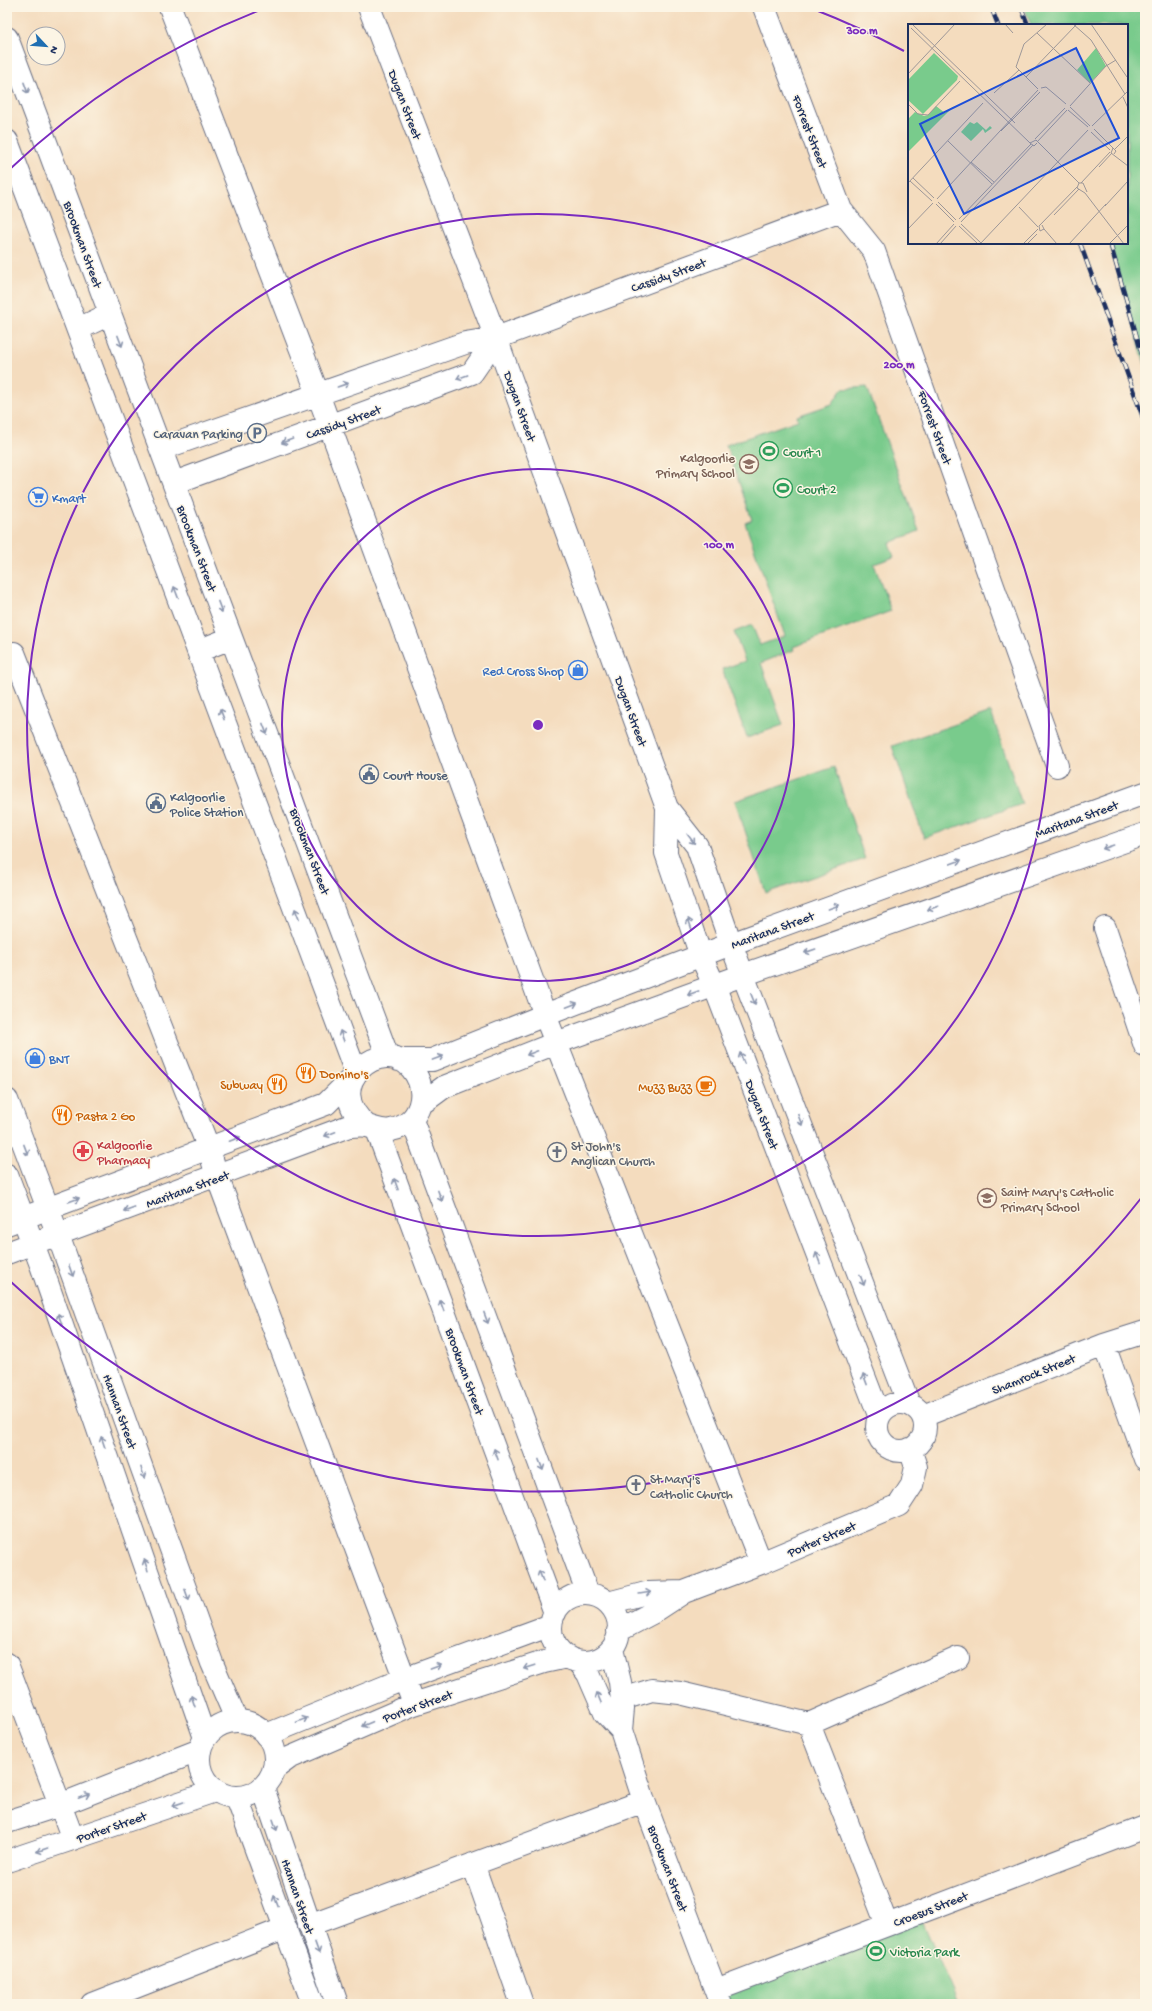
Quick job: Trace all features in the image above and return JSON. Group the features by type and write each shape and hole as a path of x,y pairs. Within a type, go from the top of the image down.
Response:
{"main road":[{"path":"170,7 330,426 545,1015 761,1563"},
{"name":"Dugan Street","path":"369,7 496,338 667,808 697,846 743,975 916,1410"},
{"name":"Forrest Street","path":"764,7 841,210 874,250 1057,766"},
{"name":"Brookman Street","path":"7,38 12,68 110,314 361,983 394,1059"},
{"path":"7,141 328,997 354,1075 349,1095 351,1107 358,1118 372,1128 390,1131 402,1127 416,1112 444,1087 556,1043 714,985 1145,834"},
{"name":"Cassidy Street","path":"161,449 465,343 496,338 841,210"},
{"path":"78,329 110,314"},
{"name":"Cassidy Street","path":"174,484 472,373 496,338"},
{"path":"198,651 231,638"},
{"path":"14,653 209,1149 217,1176 414,1704"},
{"path":"248,783 280,769"},
{"name":"Maritana Street","path":"394,1059 432,1060 731,944 1145,793"},
{"name":"Dugan Street","path":"667,808 666,853 701,956 714,985 879,1415"},
{"path":"1105,928 1145,1046"},
{"path":"328,997 361,983"},
{"path":"15,1221 326,1104 362,1066 377,1058 394,1059 410,1067 418,1077 422,1090 416,1112 588,1594"},
{"name":"Hannan Street","path":"7,1100 58,1235 212,1663 237,1721"},
{"name":"Maritana Street","path":"7,1254 349,1126 372,1128"},
{"name":"Brookman Street","path":"372,1128 553,1619"},
{"name":"Hannan Street","path":"7,1174 15,1221 34,1244 202,1744"},
{"name":"Shamrock Street","path":"916,1410 1145,1332"},
{"path":"1104,1345 1145,1459"},
{"path":"892,1404 916,1410 925,1429 920,1441 910,1449 899,1451 888,1447 880,1438 877,1427 879,1415 892,1404"},
{"name":"Porter Street","path":"615,1640 684,1592 761,1563 899,1505 912,1485 916,1467 910,1449"},
{"name":"Porter Street","path":"608,1603 646,1593 684,1592"},
{"path":"588,1594 597,1596 608,1603 616,1613 615,1640 603,1657 591,1661 573,1659 558,1649 552,1637 553,1619 562,1603 573,1596 588,1594"},
{"path":"266,1735 553,1619"},
{"name":"Brookman Street","path":"615,1640 622,1699 621,1730 644,1802 718,1997"},
{"path":"622,1699 652,1690 680,1693 809,1724 958,1658"},
{"name":"Brookman Street","path":"573,1659 588,1674 606,1713 621,1730"},
{"name":"Porter Street","path":"274,1769 289,1758 414,1704 544,1662 573,1659"},
{"path":"7,1664 73,1839"},
{"path":"7,1822 60,1805 202,1744 214,1729 225,1723 237,1721 253,1725 266,1735 272,1745 275,1757 274,1769 263,1788 255,1793 237,1798 225,1796 215,1791 204,1780 199,1766 202,1744"},
{"path":"809,1724 887,1925"},
{"name":"Hannan Street","path":"263,1788 337,2004"},
{"name":"Porter Street","path":"7,1862 215,1791"},
{"name":"Hannan Street","path":"237,1798 313,2004"},
{"path":"309,1925 644,1802"},
{"name":"Croesus Street","path":"718,1997 887,1925 1145,1827"},
{"path":"473,1864 522,2004"},
{"path":"92,2004 122,1999 286,1928"}],"green space":[{"path":"1024,7 1145,7 1145,365 1110,244 1128,244 1128,24 1031,24"},
{"path":"867,387 919,531 889,543 894,557 874,564 891,611 793,647 794,650 761,663 783,725 747,738 722,669 745,661 734,632 752,625 760,645 785,636 745,523 752,520 726,445 798,420 797,416 832,404 842,389"},
{"path":"991,712 1022,804 924,838 892,746"},
{"path":"834,767 865,859 766,893 735,801"},
{"name":"Victoria Park","path":"919,1913 958,2004 721,2004 716,1990"}],"railway":[{"path":"991,7 998,24"},
{"path":"1021,7 1028,24"},
{"path":"1080,244 1145,423"},
{"path":"1110,244 1145,365"}],"place":[{"name":"Caravan Parking","path":"257,433"},
{"name":"Court 1","path":"769,451"},
{"name":"Kalgoorlie Primary School","path":"749,464"},
{"name":"Court 2","path":"783,488"},
{"name":"Kmart","path":"38,497"},
{"name":"Red Cross Shop","path":"578,670"},
{"name":"Court House","path":"369,774"},
{"name":"Kalgoorlie Police Station","path":"156,803"},
{"name":"BNT","path":"35,1058"},
{"name":"Domino's","path":"306,1073"},
{"name":"Subway","path":"277,1084"},
{"name":"Muzz Buzz","path":"706,1086"},
{"name":"Pasta 2 Go","path":"62,1115"},
{"name":"Kalgoorlie Pharmacy","path":"83,1151"},
{"name":"St John's Anglican Church","path":"557,1152"},
{"name":"Saint Mary's Catholic Primary School","path":"987,1198"},
{"name":"St Mary's Catholic Church","path":"636,1485"},
{"name":"Victoria Park","path":"876,1951"}]}
